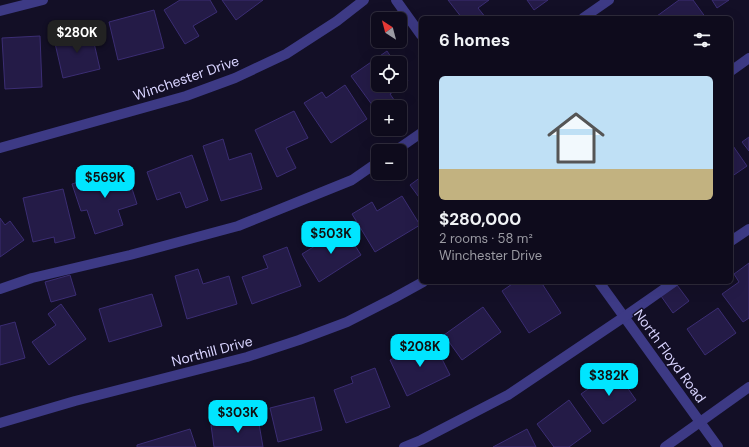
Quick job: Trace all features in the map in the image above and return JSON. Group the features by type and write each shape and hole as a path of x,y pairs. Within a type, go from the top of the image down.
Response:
{"street":[{"path":"0,11 43,0"},
{"name":"Winchester Drive","path":"0,148 186,96 235,78 286,54 337,21 364,0"},
{"path":"396,0 419,32"},
{"path":"587,16 609,0"},
{"path":"733,70 749,58"},
{"path":"405,144 419,134"},
{"path":"0,289 32,278 130,255 238,226 352,180 371,167"},
{"path":"733,240 749,228"},
{"name":"Northill Drive","path":"0,423 74,401 247,357 299,340 347,322 419,284"},
{"name":"North Floyd Road","path":"600,284 718,447"},
{"path":"404,447 421,440 508,395 671,284"},
{"path":"665,447 749,387"}],"building":[{"path":"180,0 210,0 217,12 193,26 199,36 185,44 164,10"},
{"path":"222,0 263,0 236,20"},
{"path":"448,0 489,0 478,8 484,16 460,16"},
{"path":"527,0 548,0 534,10"},
{"path":"679,0 693,0 705,16 657,16"},
{"path":"712,0 729,0 717,8"},
{"path":"154,10 164,48 118,60 109,22"},
{"path":"91,30 100,69 63,78 54,39"},
{"path":"40,36 42,87 5,89 2,38"},
{"path":"387,51 390,56 380,56"},
{"path":"371,62 371,92 393,92 390,94 394,100 371,100 371,103 351,76"},
{"path":"345,85 367,119 331,143 304,103 322,92 326,98"},
{"path":"294,111 308,138 286,148 296,168 277,177 255,130"},
{"path":"749,137 749,151 742,142"},
{"path":"223,139 229,160 251,153 262,189 221,201 203,146"},
{"path":"733,146 747,166 733,176"},
{"path":"192,155 208,200 186,208 180,192 157,200 147,172"},
{"path":"125,167 137,204 118,210 123,225 95,234 87,210 81,211 72,184"},
{"path":"419,178 419,197 410,185"},
{"path":"63,189 75,238 55,243 54,237 33,242 23,198"},
{"path":"402,196 419,226 375,252 352,214 372,202 377,211"},
{"path":"0,218 5,225 10,221 24,240 0,257"},
{"path":"344,228 361,255 319,282 302,254"},
{"path":"287,247 301,286 252,304 242,277 268,268 263,256"},
{"path":"749,263 749,318 743,322 722,294 739,282 734,274"},
{"path":"198,269 203,284 229,276 237,304 187,319 175,276"},
{"path":"70,275 76,295 51,302 45,282"},
{"path":"512,284 542,284 561,313 529,333 502,291"},
{"path":"677,285 689,301 673,313 661,296"},
{"path":"152,294 162,326 109,342 99,309"},
{"path":"61,304 86,339 49,365 32,342 56,325 48,314"},
{"path":"483,307 501,332 462,360 444,335"},
{"path":"718,308 736,333 705,355 687,329"},
{"path":"15,322 25,358 0,365 0,326"},
{"path":"432,339 450,375 407,396 390,360"},
{"path":"375,368 390,407 346,423 334,390 353,383 351,377"},
{"path":"615,370 636,400 603,424 581,394"},
{"path":"314,397 322,430 278,442 270,408"},
{"path":"569,400 591,431 569,447 554,447 537,424"},
{"path":"258,418 263,447 214,447 211,425"},
{"path":"190,429 196,447 137,447 137,445"},
{"path":"527,429 536,447 493,447"}]}
